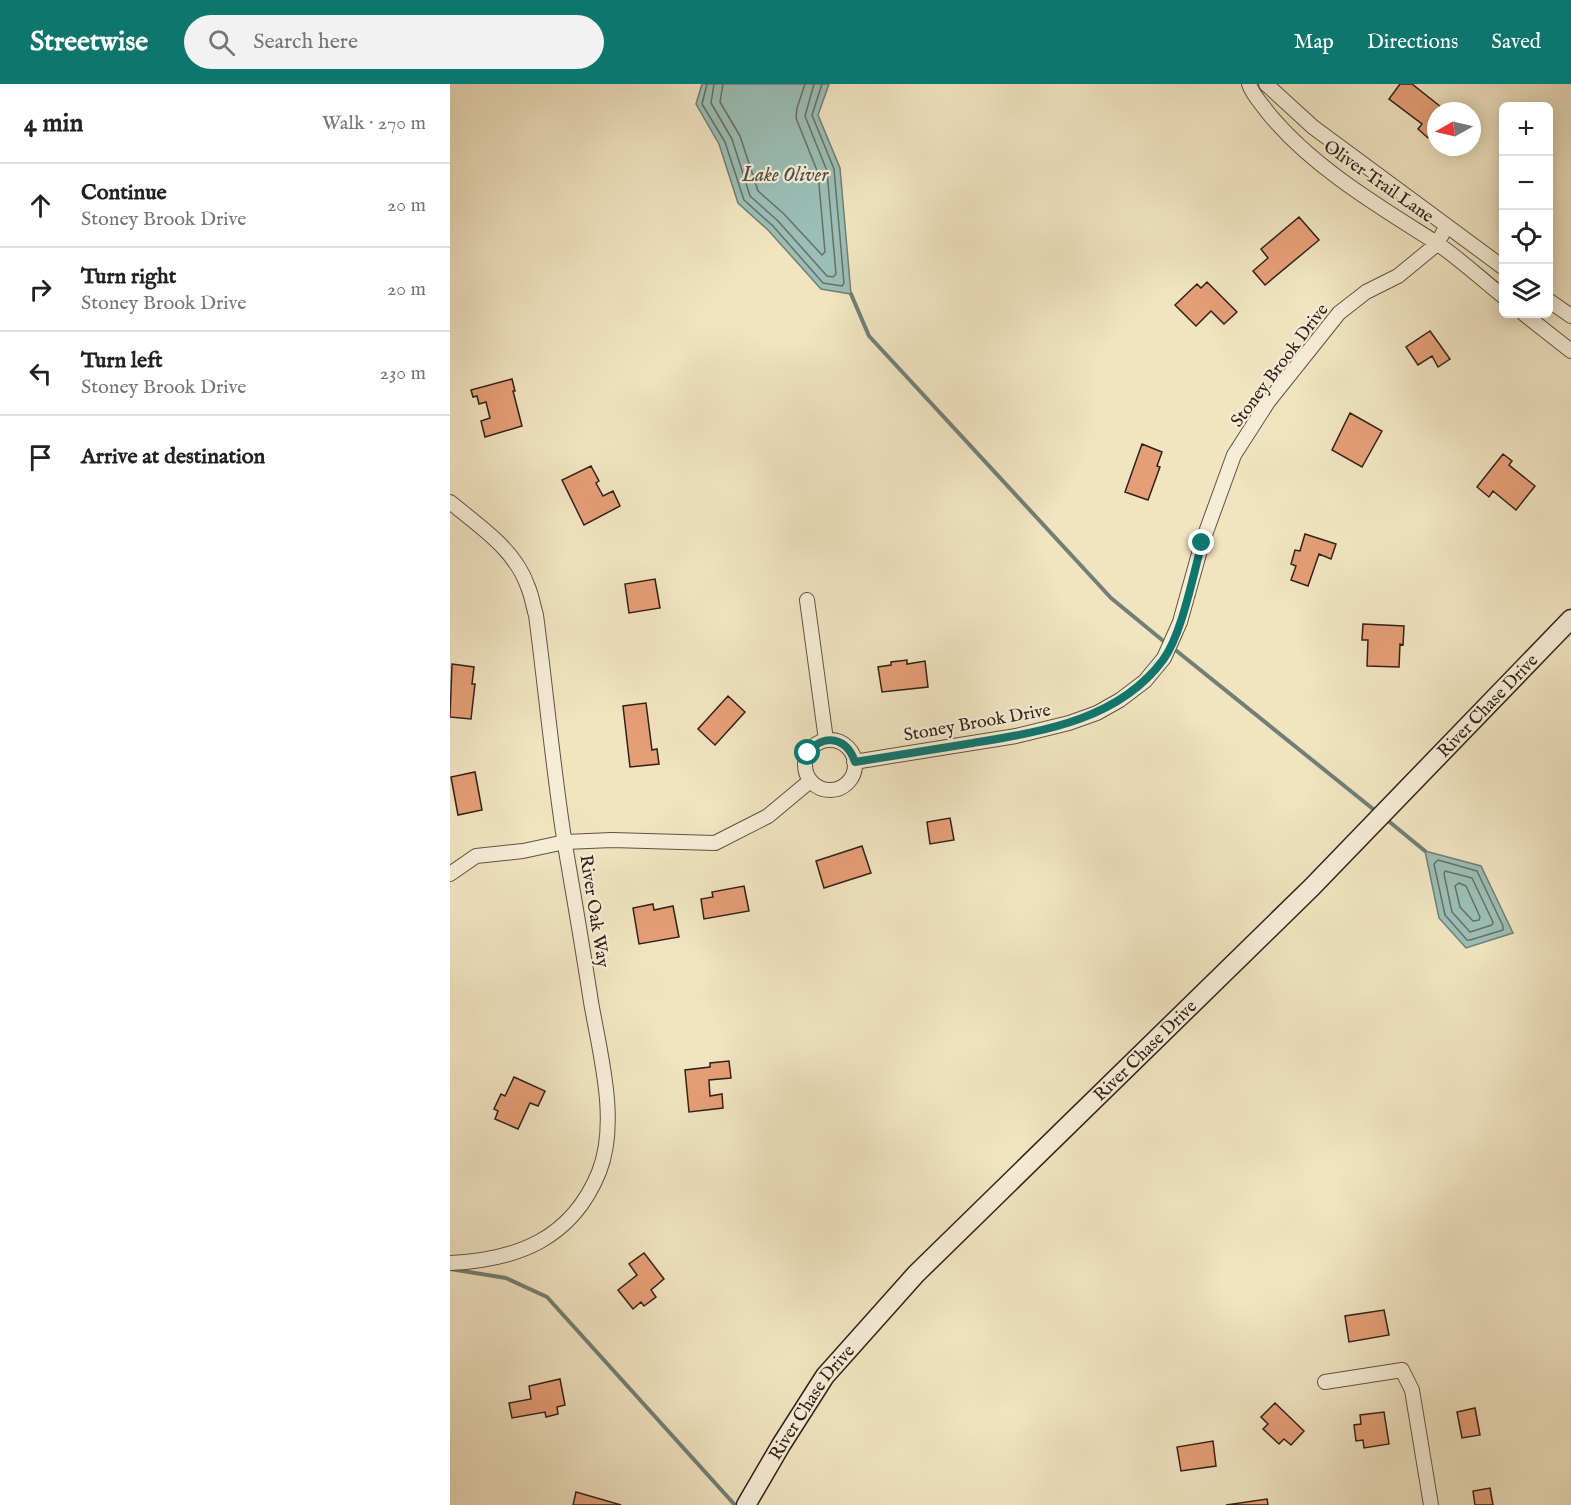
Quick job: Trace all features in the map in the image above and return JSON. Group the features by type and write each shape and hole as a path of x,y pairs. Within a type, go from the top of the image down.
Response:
{"street":[{"path":"1249,84 1252,93 1286,135 1299,145"},
{"path":"1266,84 1313,127"},
{"name":"Oliver Trail Lane","path":"1499,265 1313,127 1302,133 1299,145 1323,166 1396,219 1437,244 1499,294"},
{"name":"Stoney Brook Drive","path":"855,762 1016,735 1069,723 1097,713 1120,700 1144,681 1164,658 1180,622 1202,543 1234,455 1268,402 1339,313 1366,292 1398,276 1437,244 1446,227"},
{"path":"1553,303 1571,316"},
{"path":"1529,318 1571,351"},
{"name":"River Oak Way","path":"450,502 505,548 528,586 536,615 565,842 606,1093 607,1140 600,1170 587,1198 568,1222 544,1239 501,1257 450,1263"},
{"path":"807,600 826,740"},
{"name":"River Chase Drive","path":"746,1505 825,1376 916,1274 1312,887 1571,619"},
{"path":"826,740 834,740 848,748 855,762 852,778 840,788 824,790 810,781 805,767 808,753 813,747 826,740"},
{"path":"450,874 476,856 523,851 565,842 612,840 716,843 768,816 810,781"},
{"path":"1325,1382 1402,1370 1412,1390 1431,1505"}],"water":[{"name":"Lake Oliver","path":"702,84 829,84 818,115 840,168 851,294 821,289 768,230 738,203 719,144 696,104"},
{"path":"1425,851 1481,866 1513,933 1466,948 1439,918"}],"building":[{"path":"1400,84 1412,84 1435,102 1427,102 1427,137 1418,129 1422,124 1389,99"},
{"path":"1299,217 1319,240 1265,285 1253,271 1268,258 1261,249"},
{"path":"1207,282 1237,312 1224,324 1211,311 1196,326 1175,305 1197,284 1201,288"},
{"path":"1430,331 1450,359 1438,367 1432,356 1418,365 1406,347"},
{"path":"512,379 522,426 485,437 481,421 490,418 486,402 479,404 477,396 473,397 471,390"},
{"path":"1350,413 1382,431 1362,467 1332,450"},
{"path":"1142,444 1162,452 1157,466 1160,467 1148,500 1125,492"},
{"path":"1503,454 1512,461 1509,465 1535,486 1516,510 1493,491 1489,497 1477,487"},
{"path":"591,466 599,481 596,483 603,496 613,491 620,506 584,525 562,480"},
{"path":"1305,534 1336,544 1331,559 1319,554 1308,586 1291,580 1296,566 1291,564 1295,550 1300,551"},
{"path":"655,579 660,608 629,613 625,584"},
{"path":"1363,624 1404,626 1399,667 1367,666 1368,640 1362,640"},
{"path":"907,660 907,664 925,661 928,687 882,692 878,667 891,665 891,662"},
{"path":"452,664 474,667 472,684 475,684 471,719 450,717"},
{"path":"728,696 745,712 715,745 698,729"},
{"path":"646,703 652,750 657,749 659,764 630,767 623,706"},
{"path":"475,772 482,810 458,815 451,777"},
{"path":"950,818 954,840 930,844 927,822"},
{"path":"862,846 871,873 824,888 816,861"},
{"path":"744,886 749,911 704,919 701,899 713,897 712,892"},
{"path":"653,904 654,910 673,906 679,937 639,944 633,908"},
{"path":"729,1061 731,1078 709,1080 710,1096 722,1094 723,1108 689,1112 685,1070 710,1067 710,1063"},
{"path":"514,1077 545,1091 538,1106 530,1103 518,1129 495,1119 498,1111 494,1109 501,1094 505,1096"},
{"path":"644,1253 664,1279 651,1290 656,1297 644,1306 641,1302 633,1309 618,1290 637,1275 629,1264"},
{"path":"1384,1310 1389,1335 1349,1342 1345,1316"},
{"path":"560,1379 565,1405 557,1407 558,1414 546,1417 545,1412 512,1418 509,1403 531,1399 529,1386"},
{"path":"1275,1403 1304,1431 1291,1445 1284,1439 1279,1444 1263,1429 1268,1424 1261,1417"},
{"path":"1475,1408 1480,1435 1462,1438 1457,1412"},
{"path":"1384,1412 1389,1444 1364,1448 1363,1440 1356,1441 1354,1425 1361,1424 1360,1415"},
{"path":"1213,1441 1216,1466 1181,1471 1177,1447"},
{"path":"1490,1488 1493,1505 1475,1505 1473,1491"},
{"path":"576,1492 621,1505 573,1505"},
{"path":"1267,1499 1268,1505 1226,1505"}],"waterway":[{"path":"851,294 869,336 1111,598 1167,644"},
{"path":"1173,648 1378,813"},
{"path":"1386,819 1425,851"},
{"path":"450,1269 506,1278 547,1297 735,1505"}],"route":[{"path":"808,753 819,742 834,740 848,748 855,762 1016,735 1069,723 1097,713 1120,700 1144,681 1164,658 1180,622 1202,543"}]}
